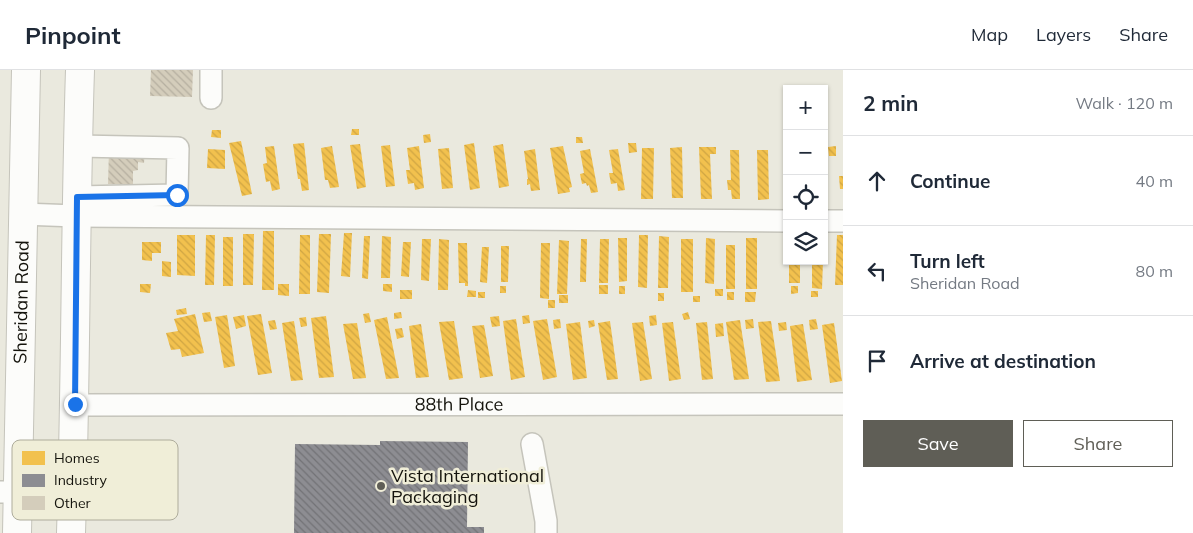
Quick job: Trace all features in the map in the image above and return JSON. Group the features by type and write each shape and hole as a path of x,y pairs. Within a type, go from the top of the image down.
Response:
{"main road":[{"name":"Sheridan Road","path":"12,507 9,492 22,214 26,70"},
{"path":"74,440 80,70"},
{"name":"Sheridan Road","path":"14,520 17,533"},
{"path":"71,520 71,533"}],"street":[{"path":"211,70 211,98"},
{"path":"22,214 177,195 178,148 78,146"},
{"path":"77,206 783,221"},
{"path":"828,221 843,221"},
{"name":"88th Place","path":"75,404 843,404"},
{"path":"532,444 546,521 546,533"}],"building: Homes":[{"path":"352,129 359,129 359,135 351,135"},
{"path":"212,130 221,130 221,138 211,137"},
{"path":"430,134 431,142 424,143 423,135"},
{"path":"576,137 582,137 583,143 576,143"},
{"path":"241,141 252,194 242,196 229,143"},
{"path":"304,143 309,190 302,191 300,179 298,179 293,144"},
{"path":"474,143 480,188 470,190 464,145"},
{"path":"628,143 636,143 637,152 629,153"},
{"path":"360,144 366,187 357,189 350,145"},
{"path":"503,144 509,186 499,188 493,146"},
{"path":"390,145 395,186 386,187 381,146"},
{"path":"274,146 280,189 272,191 270,181 266,182 263,164 267,163 265,147"},
{"path":"332,146 339,187 330,188 328,180 325,180 321,148"},
{"path":"419,146 424,188 415,190 414,183 408,184 406,170 410,170 407,148"},
{"path":"563,146 572,187 569,188 570,192 558,194 550,148"},
{"path":"836,146 836,156 829,156 828,147"},
{"path":"682,147 683,198 672,198 670,148"},
{"path":"699,147 716,147 716,154 710,154 712,199 701,199"},
{"path":"449,148 453,188 442,189 438,149"},
{"path":"642,148 654,148 653,199 641,199"},
{"path":"208,149 225,150 225,169 207,168"},
{"path":"535,149 540,190 531,191 530,184 527,185 528,179 524,151"},
{"path":"590,149 598,192 591,193 589,185 587,186 586,183 582,184 580,174 584,173 580,151"},
{"path":"618,149 625,190 618,191 617,183 611,184 609,173 613,173 609,150"},
{"path":"730,150 739,150 740,199 732,199 731,190 728,190 727,180 731,180"},
{"path":"757,150 768,150 769,199 758,200"},
{"path":"839,176 843,176 843,189 840,189"},
{"path":"263,231 274,231 274,290 262,290"},
{"path":"344,233 352,233 350,277 341,276"},
{"path":"243,234 254,234 253,285 243,285"},
{"path":"319,234 331,234 329,293 317,292"},
{"path":"177,235 195,235 195,276 177,275"},
{"path":"206,235 215,235 214,285 205,285"},
{"path":"300,235 310,235 310,294 299,294"},
{"path":"639,235 648,235 647,288 638,287"},
{"path":"837,235 843,235 843,285 835,285"},
{"path":"364,236 370,236 368,279 362,278"},
{"path":"382,236 391,237 390,278 381,278"},
{"path":"659,236 669,237 668,288 658,288"},
{"path":"223,237 233,237 233,286 223,286"},
{"path":"618,238 627,238 627,281 619,282"},
{"path":"706,238 715,239 714,284 705,283"},
{"path":"746,238 757,238 757,289 746,289"},
{"path":"422,239 431,239 429,281 421,280"},
{"path":"439,239 449,240 448,290 438,290"},
{"path":"581,239 587,239 586,282 580,282"},
{"path":"600,239 609,239 608,283 599,283"},
{"path":"681,239 693,239 693,292 681,292"},
{"path":"559,240 569,241 567,294 557,294"},
{"path":"142,242 161,242 161,253 152,253 152,261 142,260"},
{"path":"403,242 411,242 409,277 401,276"},
{"path":"458,243 467,243 468,286 465,286 465,283 459,283"},
{"path":"541,243 550,243 549,299 540,298"},
{"path":"726,245 735,245 735,289 726,289"},
{"path":"501,246 509,246 508,282 501,282"},
{"path":"482,247 489,247 487,283 480,282"},
{"path":"162,261 171,262 171,277 162,276"},
{"path":"789,265 800,265 800,283 789,283"},
{"path":"812,265 823,265 822,289 812,288"},
{"path":"140,284 151,284 150,293 140,292"},
{"path":"278,284 289,284 289,296 278,295"},
{"path":"383,284 392,284 392,292 383,291"},
{"path":"599,285 608,285 608,294 599,294"},
{"path":"500,286 506,286 506,293 500,293"},
{"path":"619,286 625,286 625,294 619,294"},
{"path":"791,286 798,286 798,293 791,294"},
{"path":"715,289 723,289 723,296 715,296"},
{"path":"400,290 412,290 412,299 400,299"},
{"path":"468,290 476,291 476,297 467,297"},
{"path":"811,291 818,291 818,297 811,297"},
{"path":"478,292 485,292 485,298 478,298"},
{"path":"727,292 734,292 734,300 727,300"},
{"path":"745,292 756,292 755,302 745,302"},
{"path":"658,293 664,293 664,301 658,301"},
{"path":"559,295 568,295 568,303 559,303"},
{"path":"693,296 700,296 700,302 693,302"},
{"path":"548,300 555,300 555,308 548,308"},
{"path":"186,308 187,314 177,315 176,310"},
{"path":"210,312 212,321 204,322 202,313"},
{"path":"401,312 402,318 394,319 394,313"},
{"path":"688,312 690,319 684,320 682,314"},
{"path":"369,313 371,322 365,323 363,314"},
{"path":"195,314 204,353 182,357 180,349 171,350 166,333 178,331 174,319"},
{"path":"261,314 272,373 258,375 247,316"},
{"path":"227,315 235,366 224,368 215,317"},
{"path":"244,315 246,326 236,329 233,317"},
{"path":"529,315 530,323 523,324 522,316"},
{"path":"656,315 657,325 650,326 649,316"},
{"path":"326,316 334,377 319,378 311,318"},
{"path":"499,316 500,326 492,327 490,317"},
{"path":"306,317 307,326 301,327 299,318"},
{"path":"387,317 399,378 386,379 374,320"},
{"path":"516,319 525,377 511,380 503,321"},
{"path":"547,319 557,377 543,380 533,321"},
{"path":"560,319 561,328 554,329 553,320"},
{"path":"753,319 754,328 746,329 745,320"},
{"path":"816,319 818,329 810,330 809,320"},
{"path":"275,320 277,329 270,330 268,321"},
{"path":"594,320 595,326 589,328 588,321"},
{"path":"740,320 749,379 734,380 726,322"},
{"path":"294,321 303,380 291,381 282,323"},
{"path":"454,321 463,378 449,380 439,322"},
{"path":"610,321 618,379 607,380 598,323"},
{"path":"771,321 780,381 766,382 758,322"},
{"path":"580,322 587,378 573,380 566,324"},
{"path":"643,322 652,379 640,381 632,323"},
{"path":"673,322 681,379 669,381 662,323"},
{"path":"707,322 713,379 702,380 696,323"},
{"path":"786,322 787,330 779,331 778,323"},
{"path":"357,323 366,378 353,379 343,324"},
{"path":"723,323 724,336 716,337 715,324"},
{"path":"834,323 842,381 830,383 822,325"},
{"path":"421,324 429,377 416,378 409,326"},
{"path":"803,324 812,380 797,382 790,326"},
{"path":"484,325 493,376 480,378 472,326"},
{"path":"402,328 404,337 397,339 395,329"}],"building: Industry":[{"name":"Vista International Packaging","path":"380,441 468,442 467,527 484,527 484,533 294,533 295,444 380,445"}],"building: Other":[{"path":"151,70 193,70 192,97 150,96"},
{"path":"109,149 145,149 144,163 138,162 138,170 133,171 133,184 108,184"}],"place":[{"name":"Vista International Packaging","path":"381,486"}],"route":[{"path":"75,404 77,197 177,195"}]}
